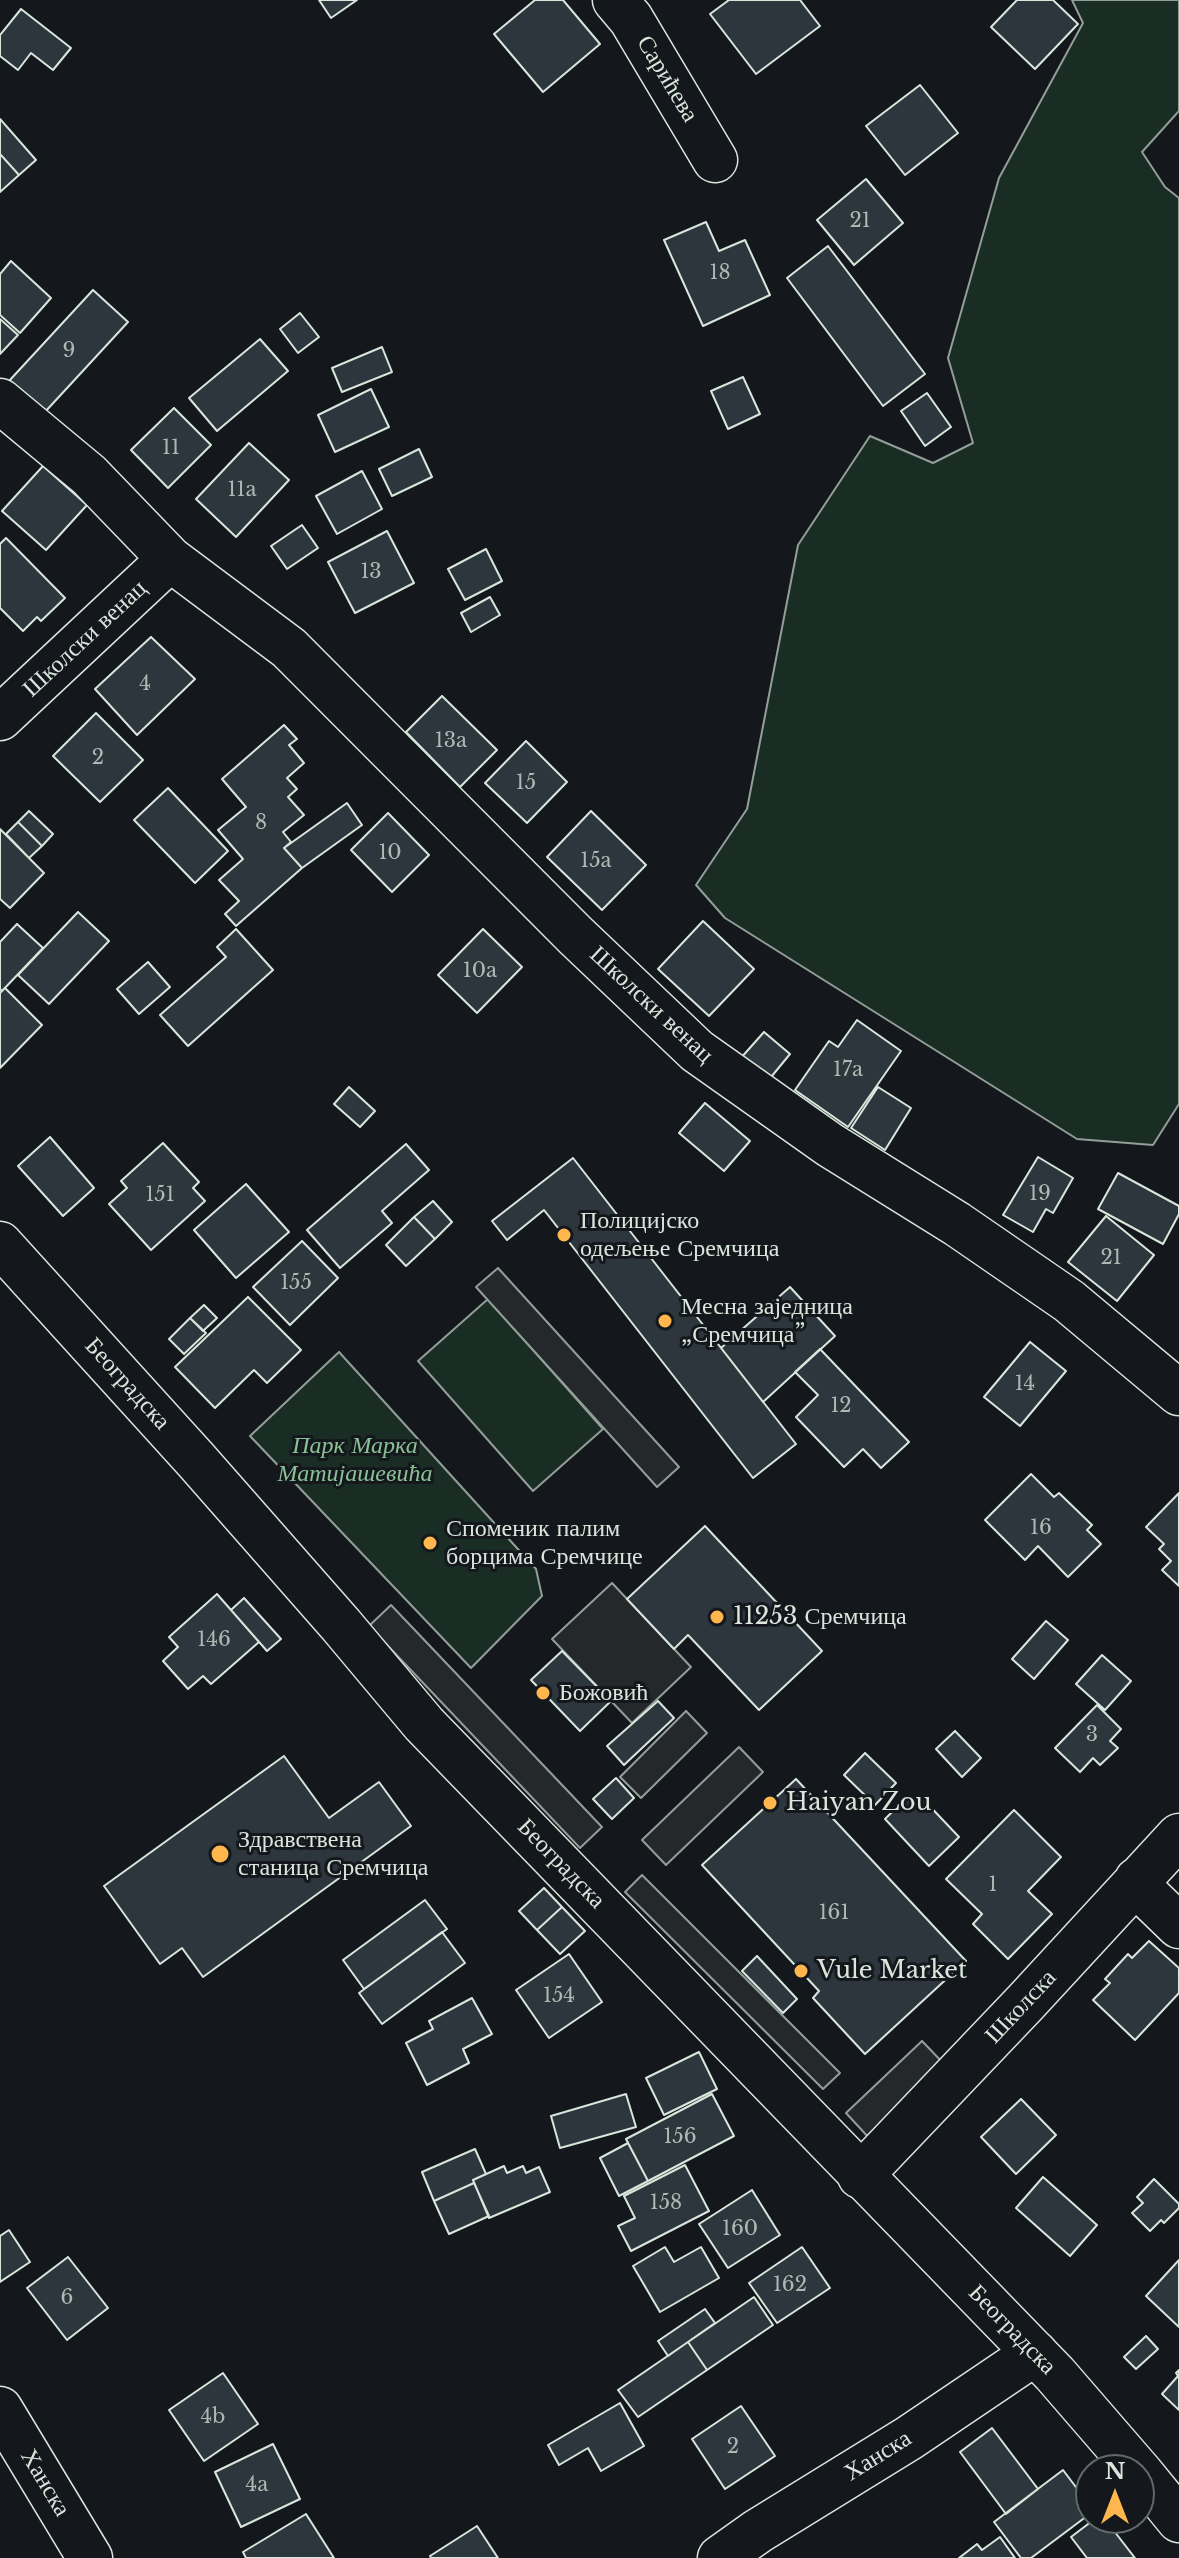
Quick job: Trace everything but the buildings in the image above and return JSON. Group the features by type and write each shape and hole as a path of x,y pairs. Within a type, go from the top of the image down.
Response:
{"street":[{"name":"Сарићева","path":"615,0 631,19 715,160"},
{"name":"Школски венац","path":"0,401 89,475 170,559 289,648 575,935 697,1051 830,1145 957,1224 1069,1301 1179,1393"},
{"name":"Школски венац","path":"0,718 170,559"},
{"name":"Београдска","path":"0,1244 196,1460 424,1724 1035,2353 1125,2454"},
{"name":"Школска","path":"860,2176 1179,1836"},
{"path":"1137,1880 1149,1897 1179,1926"},
{"name":"Ханска","path":"720,2558 758,2531 909,2438 1035,2353"},
{"name":"Ханска","path":"0,2409 90,2558"},
{"name":"Београдска","path":"1155,2490 1179,2520"}],"green space":[{"path":"1072,0 1179,0 1179,111 1142,152 1165,187 1179,198 1179,1104 1153,1145 1077,1139 725,918 696,885 747,809 798,545 870,436 933,463 973,443 948,358 999,178 1083,23"},
{"path":"488,1299 603,1429 533,1491 418,1361"},
{"name":"Парк Марка Матијашевића","path":"339,1352 536,1569 542,1596 471,1668 250,1436"}],"shaded area":[{"path":"498,1268 679,1467 657,1487 476,1287"},
{"path":"612,1583 691,1667 632,1723 552,1639"},
{"path":"391,1605 602,1827 580,1848 369,1626"},
{"path":"686,1711 707,1733 641,1798 620,1777"},
{"path":"739,1747 763,1772 666,1865 642,1840"},
{"path":"642,1875 840,2073 823,2089 625,1892"},
{"path":"922,2041 946,2066 870,2139 846,2113"}],"place":[{"name":"Полицијско одељење Сремчица","path":"564,1235"},
{"name":"Месна заједница „Сремчица”","path":"665,1321"},
{"name":"Споменик палим борцима Сремчице","path":"430,1543"},
{"name":"11253 Сремчица","path":"717,1617"},
{"name":"Божовић","path":"543,1693"},
{"name":"Haiyan Zou","path":"770,1803"},
{"name":"Здравствена станица Сремчица","path":"220,1854"},
{"name":"Vule Market","path":"801,1971"}]}
